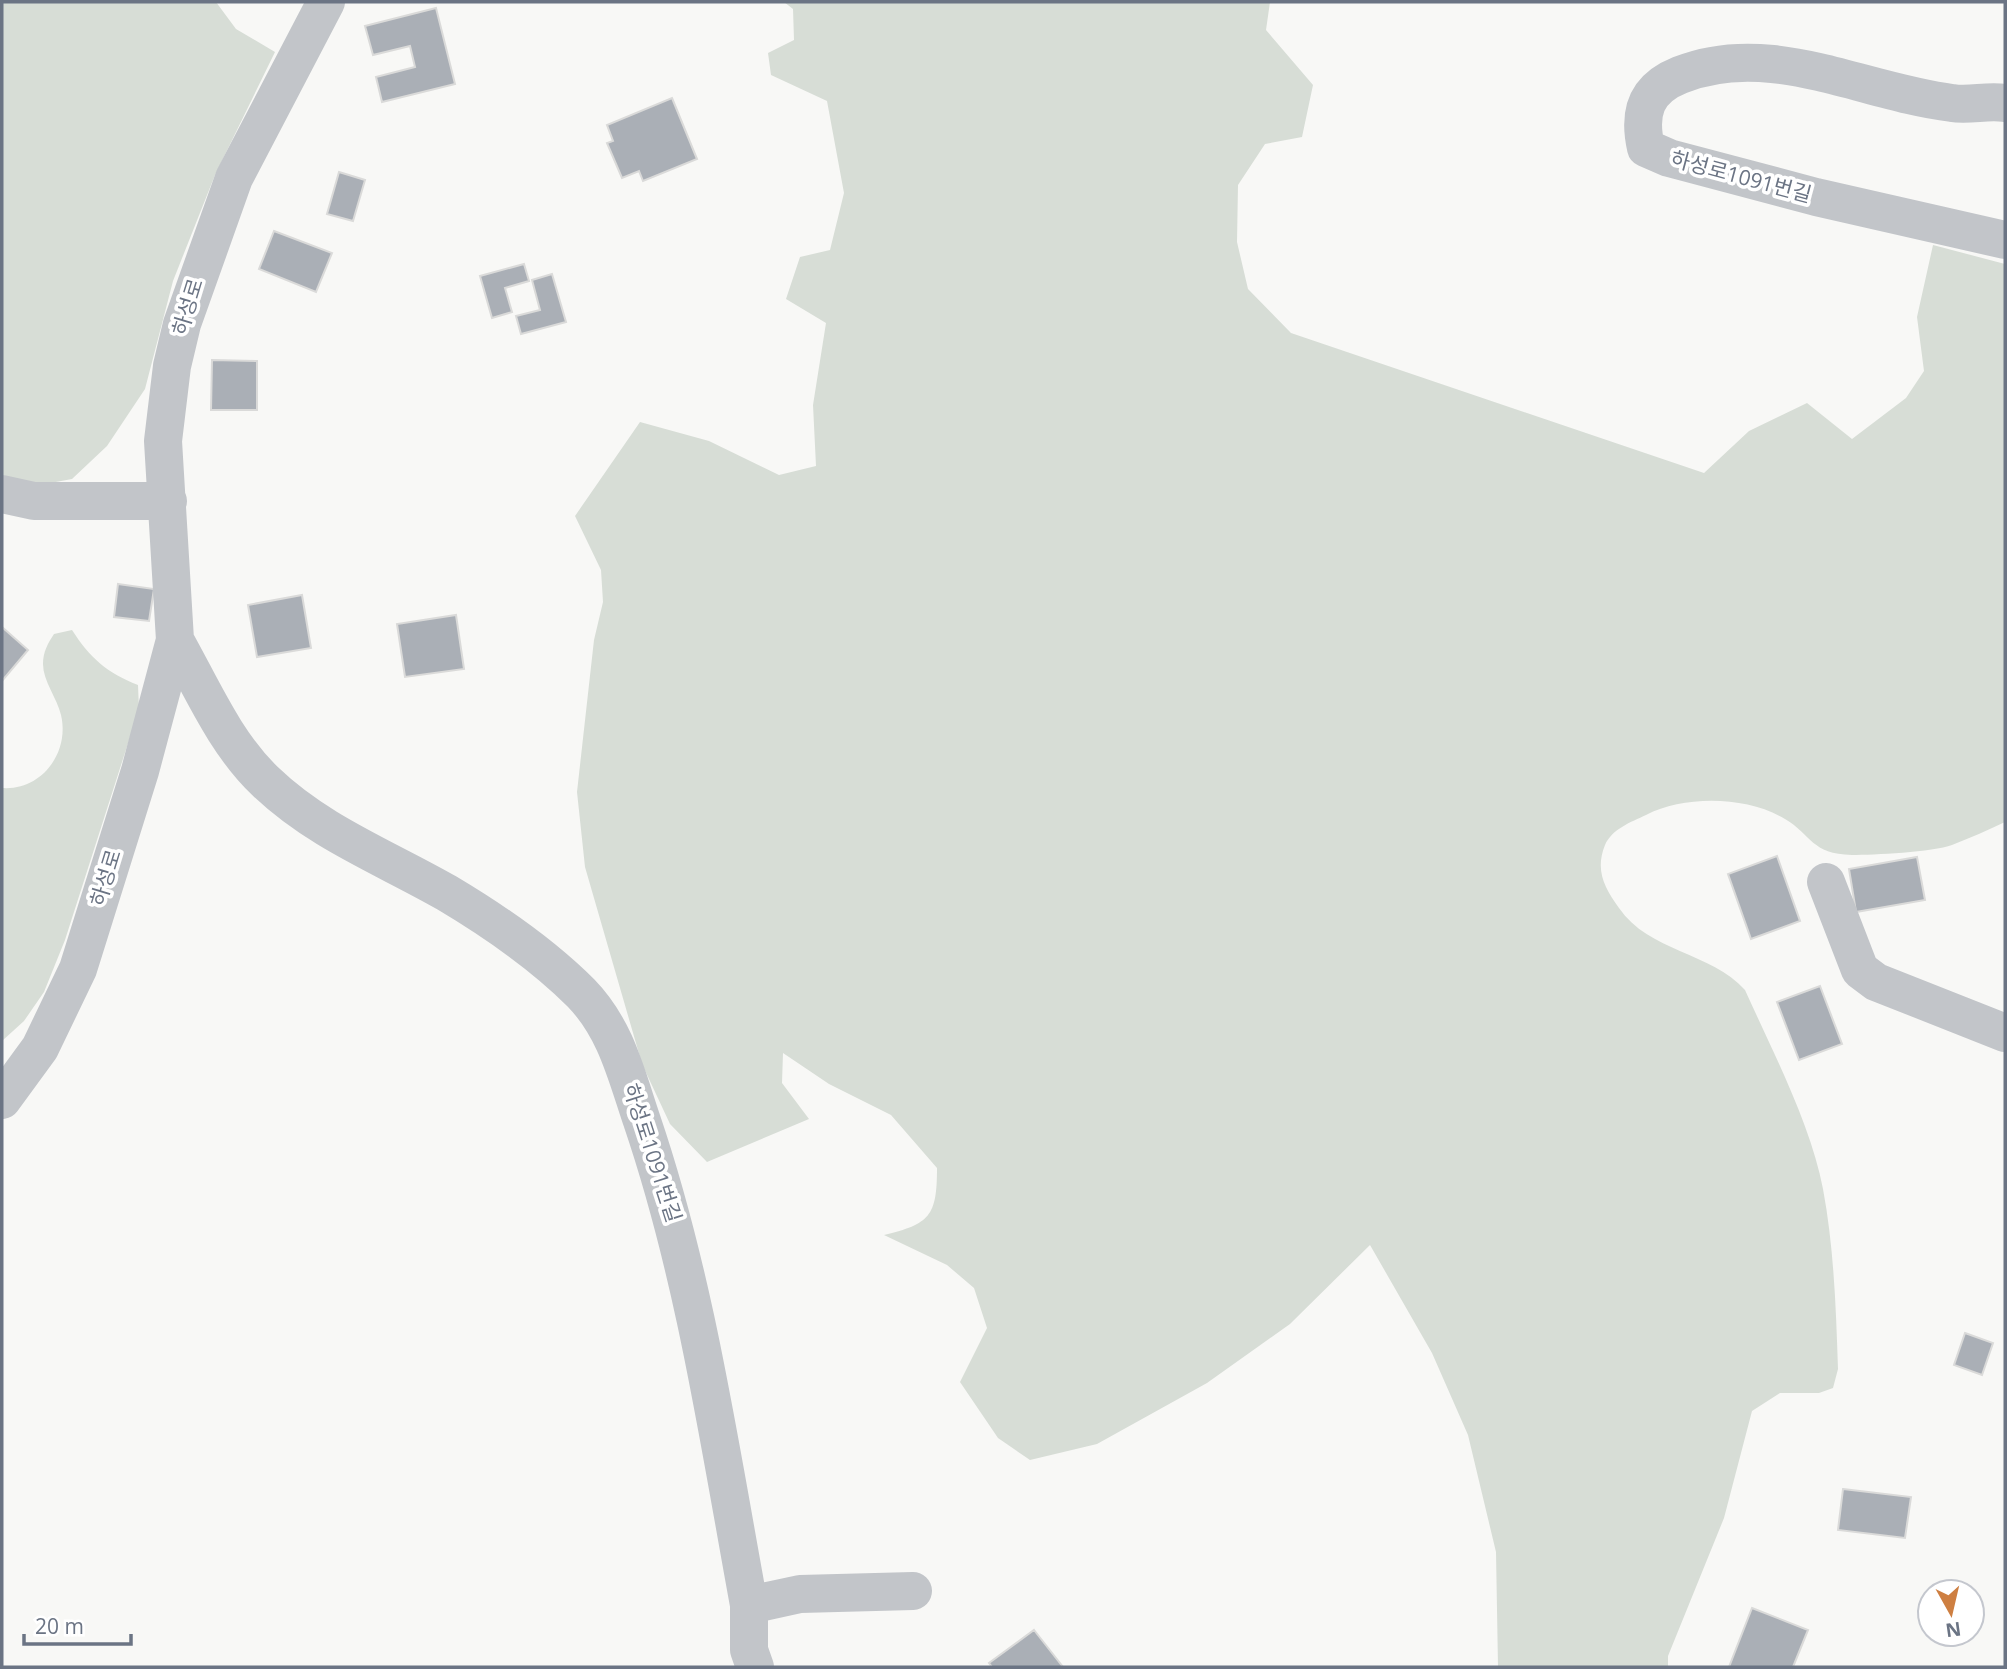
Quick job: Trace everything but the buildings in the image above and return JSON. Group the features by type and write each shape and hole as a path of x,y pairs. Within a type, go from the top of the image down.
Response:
{"street":[{"name":"하성로","path":"2,1100 40,1048 78,969 140,771 175,640 163,441 172,366 182,324 234,178 326,2"},
{"name":"하성로1091번길","path":"2005,103 1954,104 1798,68 1755,61 1695,69 1665,81 1646,100 1641,126 1646,148 1669,158 1816,197 2005,240"},
{"path":"2,494 34,501 168,500"},
{"name":"하성로","path":"175,640 219,722 263,780 343,840"},
{"name":"하성로1091번길","path":"343,840 447,893 518,939 580,992 607,1023 623,1062 676,1228 749,1605 749,1650 755,1667"},
{"path":"1826,883 1860,970 1876,982 2005,1033"},
{"path":"749,1605 800,1594 913,1591"}],"shaded area":[{"path":"2,2 216,2 236,29 275,52 215,175 173,281 145,389 107,446 72,479 34,486 2,481"},
{"path":"784,2 1270,2 1266,30 1313,85 1302,137 1265,144 1238,185 1237,242 1248,289 1291,333 1704,473 1749,431 1807,403 1852,439 1906,398 1924,371 1917,317 1933,245 2005,264 2005,822 1952,845 1931,850 1852,855 1838,854 1820,847 1794,825 1770,811 1735,802 1697,801 1662,808 1628,823 1608,839 1602,854 1601,870 1605,885 1632,923 1663,943 1715,967 1745,990 1810,1139 1823,1189 1832,1256 1838,1369 1833,1388 1819,1393 1780,1393 1752,1411 1724,1518 1668,1656 1668,1667 1498,1667 1496,1552 1468,1435 1432,1353 1370,1245 1290,1324 1207,1383 1097,1444 1030,1460 998,1438 960,1382 987,1328 974,1288 947,1265 884,1235 921,1222 932,1207 937,1184 937,1168 891,1115 829,1084 783,1053 782,1083 809,1119 707,1162 670,1124 642,1064 585,867 577,792 594,640 603,602 601,570 575,516 640,422 709,441 779,475 816,466 813,405 826,323 786,299 800,257 830,250 844,193 827,101 771,75 768,53 794,40 793,9"},
{"path":"72,630 100,664 138,685 139,709 65,940 44,992 24,1021 2,1041 2,788 29,783 50,767 57,756 63,729 61,715 45,677 43,660 54,634"}]}
